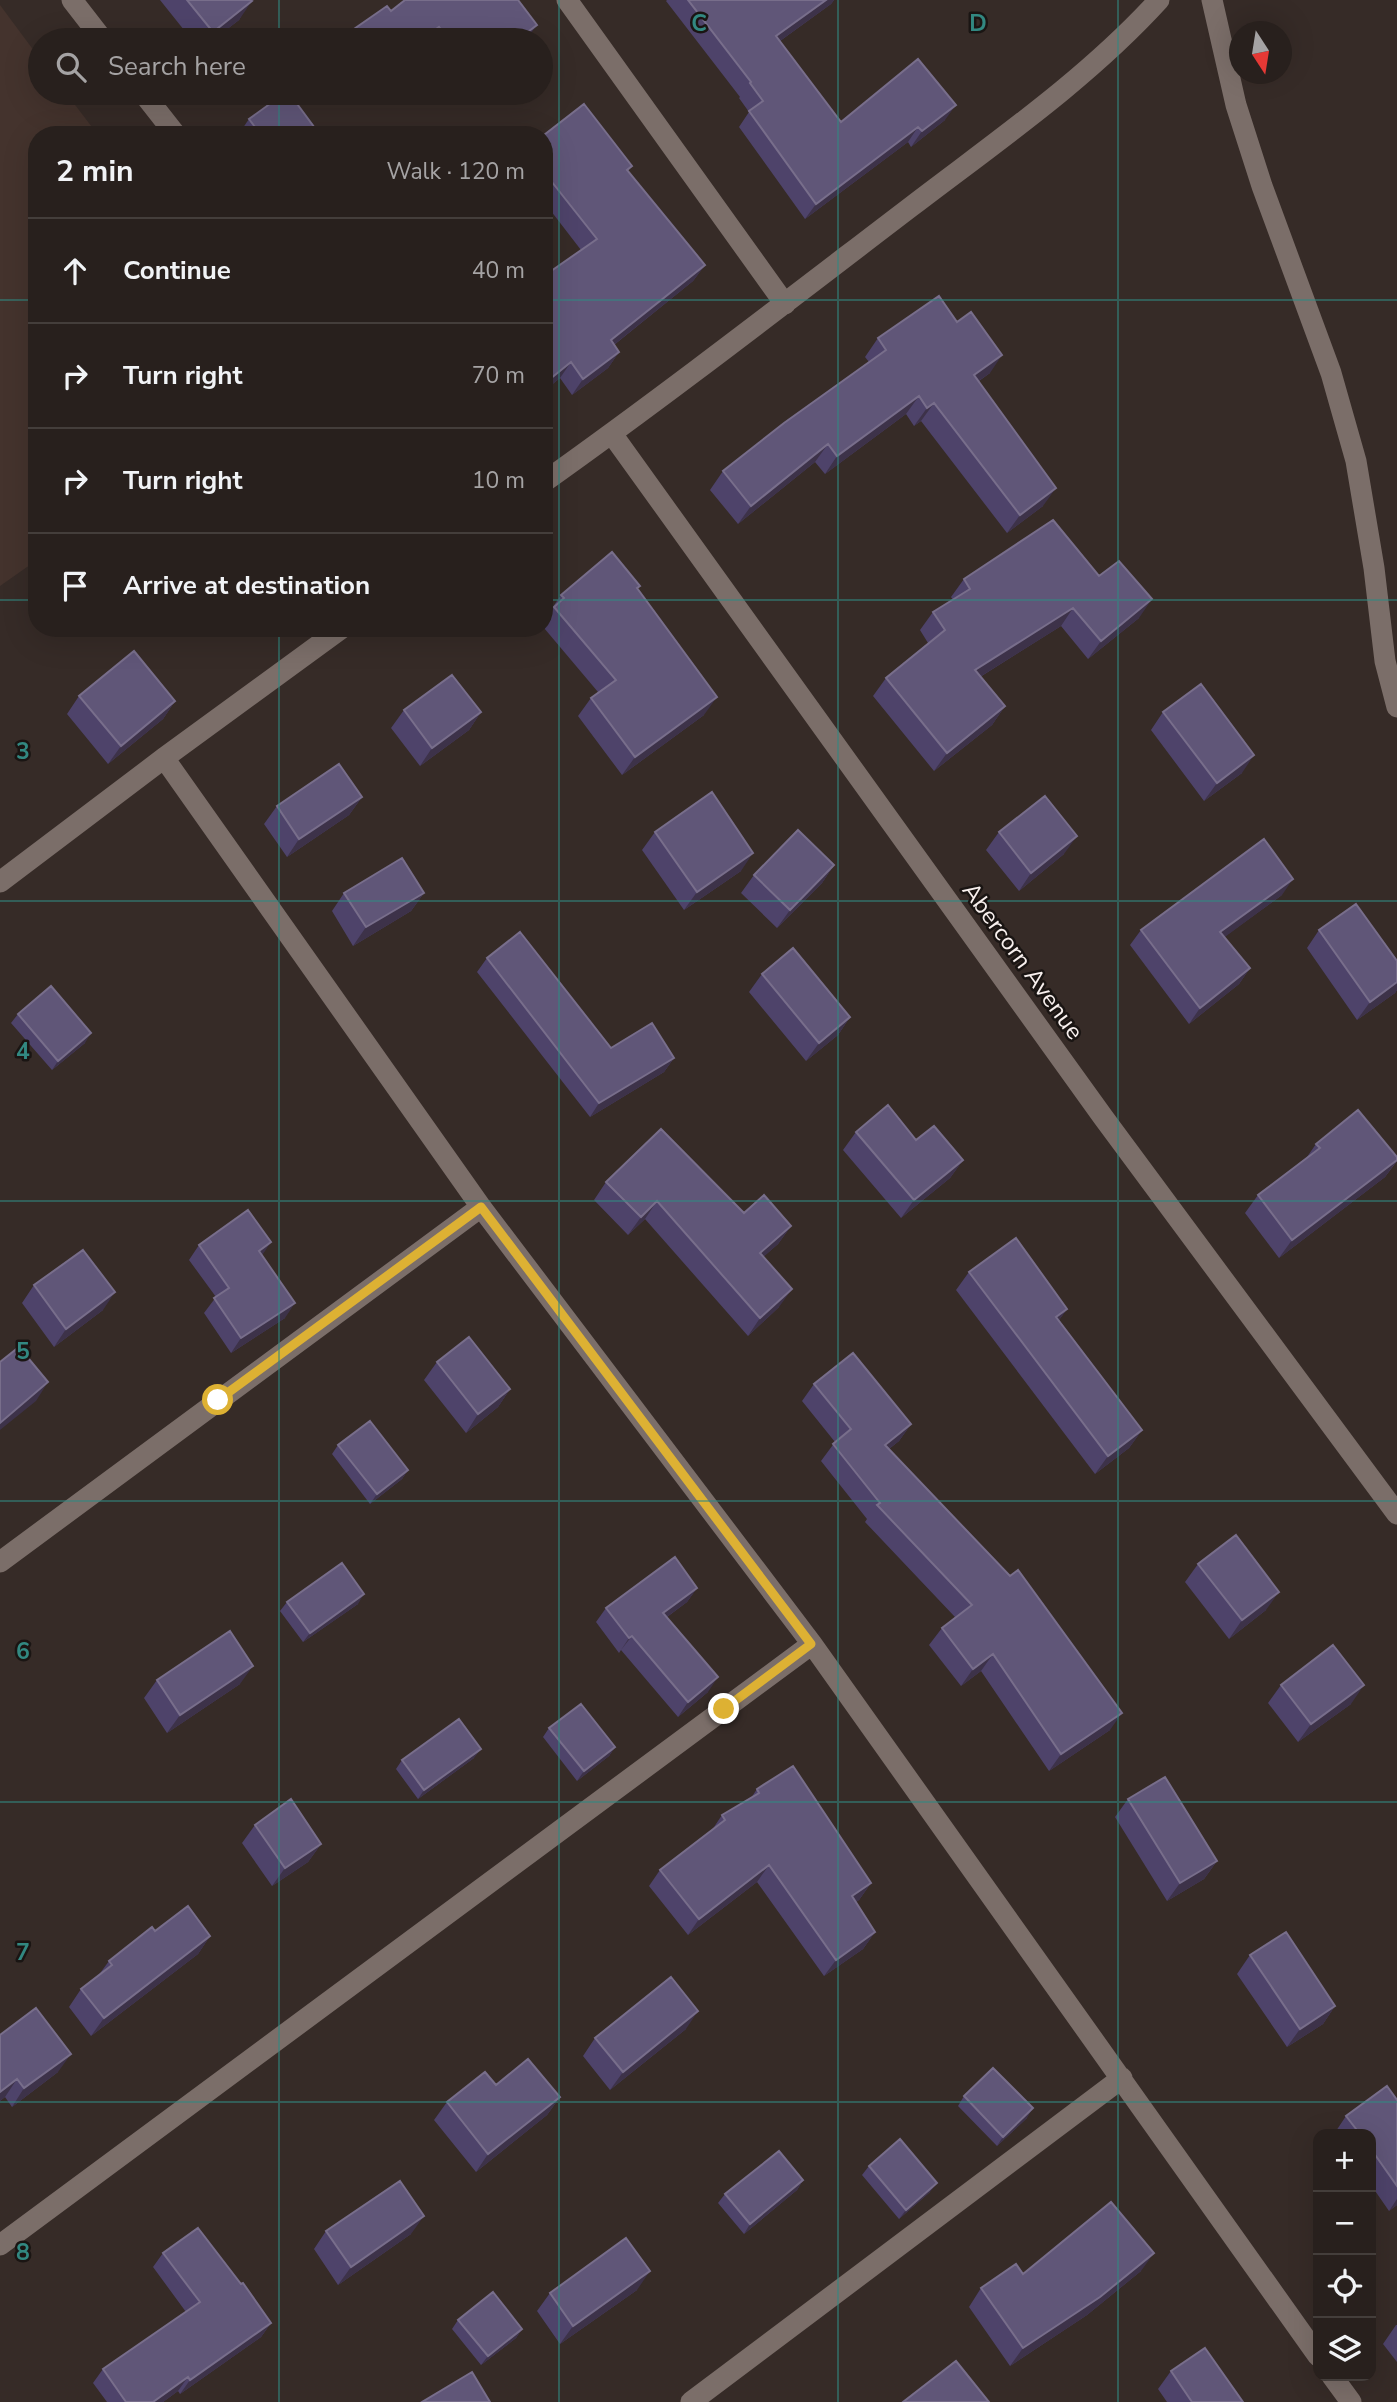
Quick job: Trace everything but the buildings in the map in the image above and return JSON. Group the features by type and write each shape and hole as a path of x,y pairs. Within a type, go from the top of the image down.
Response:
{"street":[{"path":"72,0 94,28"},
{"path":"566,0 785,304"},
{"path":"553,476 785,304 1057,95 1131,32 1159,0"},
{"path":"1212,0 1236,105 1262,186 1331,373 1356,461 1374,568 1385,661 1397,707"},
{"path":"153,105 169,126"},
{"name":"Abercorn Avenue","path":"612,434 1103,1117 1397,1514"},
{"path":"0,881 330,637"},
{"path":"163,758 481,1207 811,1644 1313,2349"},
{"path":"0,1562 481,1207"},
{"path":"0,2245 811,1644"},
{"path":"691,2402 1122,2078"},
{"path":"1336,2381 1351,2402"}],"shaded area":[{"path":"0,5 28,43 28,105 75,105 91,126 28,126 28,566 0,586"}],"route":[{"path":"218,1400 481,1207 811,1644 724,1709"}]}
